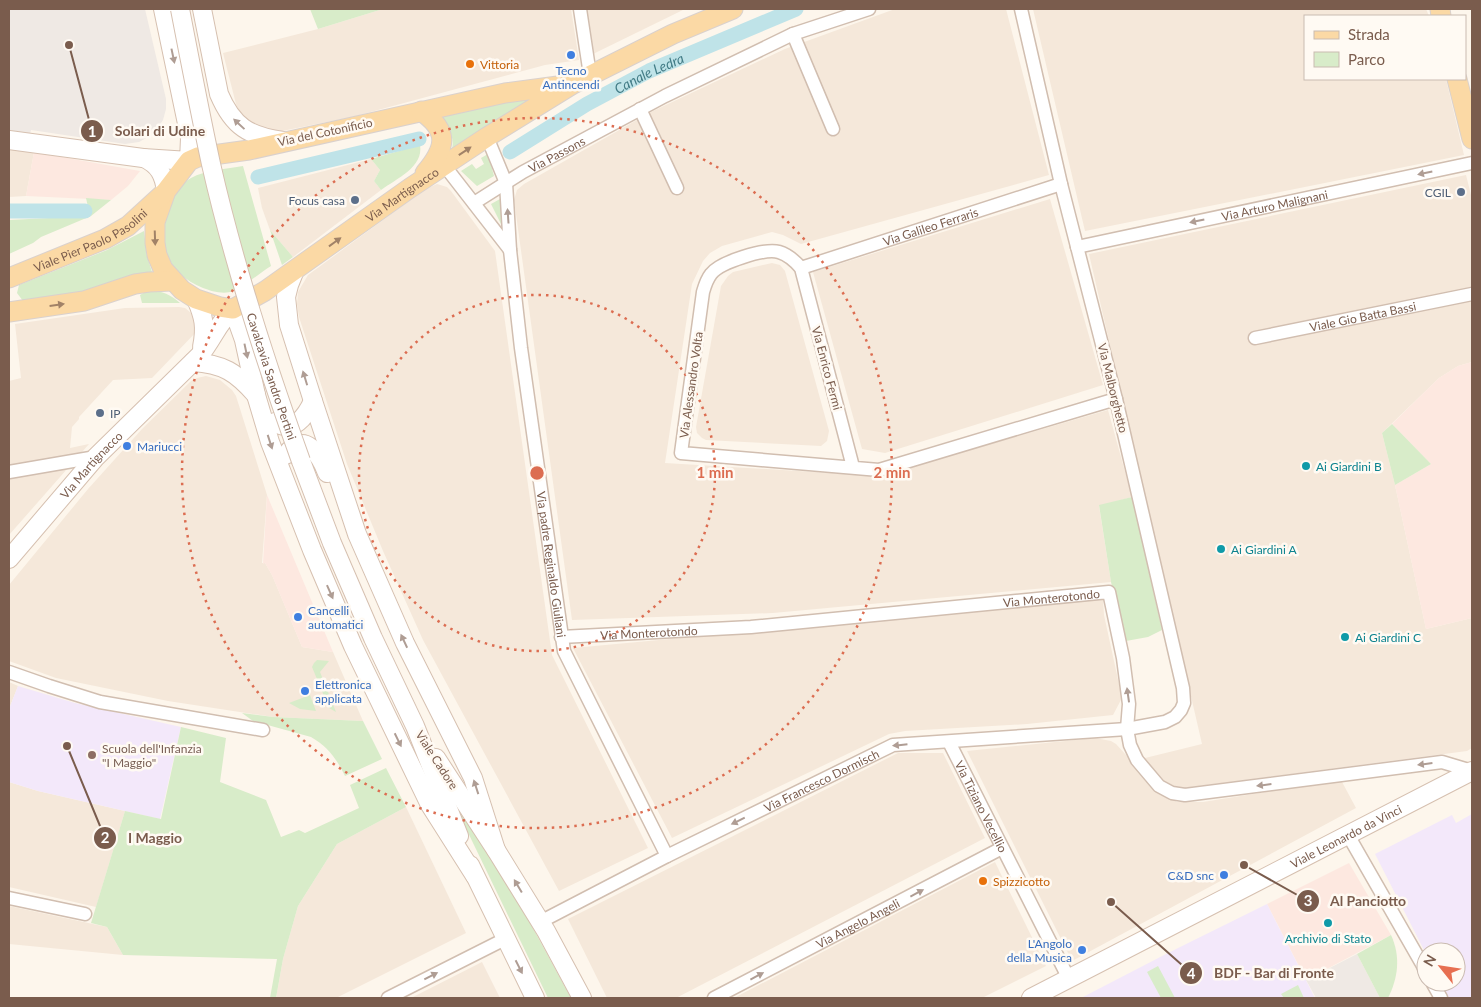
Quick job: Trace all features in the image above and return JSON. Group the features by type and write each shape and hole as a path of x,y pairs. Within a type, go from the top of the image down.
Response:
{"main road":[{"path":"163,9 190,138 189,161 166,191 155,222 157,255 163,269 172,282 182,290 196,299 233,309 244,340 256,395 283,478 312,550 354,646 430,805 475,876"},
{"name":"Cavalcavia Sandro Pertini","path":"180,9 211,164 223,213 273,384 332,543 415,726"},
{"path":"202,9 214,71 225,107 241,126 251,134 262,138 283,141"},
{"name":"Via Martignacco","path":"9,559 96,457 196,358 212,340 219,323 233,309 265,292 410,188 487,136 573,84 673,34 733,9"},
{"path":"177,77 214,71"},
{"path":"1457,80 1472,138"},
{"name":"Via Martignacco","path":"505,92 573,84"},
{"name":"Via del Cotonificio","path":"9,140 143,158 189,161 198,157 249,150 505,92"},
{"path":"410,188 435,160 441,145 439,126 433,119 421,111"},
{"path":"143,158 154,164 161,171 166,191"},
{"name":"Viale Pier Paolo Pasolini","path":"10,284 105,239 128,226 166,191"},
{"path":"295,270 287,291 286,310 289,325 357,534"},
{"path":"10,284 10,297 16,311 84,301 135,284 172,282"},
{"path":"196,299 203,314 205,325 196,358 230,370 244,381 256,395 267,414 282,426 293,426 298,423 313,401"},
{"path":"283,478 283,461 286,453 292,447 298,444 311,447 318,453 335,494 357,534 405,643 473,778 496,850"},
{"name":"Viale Cadore","path":"415,726 496,850 540,922 582,998"},
{"name":"Viale Cadore","path":"415,726 475,876 535,998"},
{"name":"Viale Leonardo da Vinci","path":"1031,998 1472,771"}],"street":[{"path":"580,9 590,75"},
{"name":"Via Passons","path":"474,203 506,183 640,109 793,34 868,9"},
{"name":"Via Malborghetto","path":"1021,9 1061,184 1116,399 1167,614 1184,697 1178,714 1171,719 1165,722 1127,729"},
{"path":"793,34 833,129"},
{"path":"640,109 677,188"},
{"name":"Via padre Reginaldo Giuliani","path":"487,136 506,183 510,250 521,348 564,651 666,856"},
{"name":"Via Arturo Malignani","path":"1077,247 1472,163"},
{"path":"444,165 510,250"},
{"name":"Via Galileo Ferraris","path":"801,268 1061,184"},
{"name":"Via Alessandro Volta","path":"801,268 786,255 770,251 720,266 707,280 681,453 879,470 1116,399"},
{"name":"Via Enrico Fermi","path":"801,268 853,467"},
{"name":"Viale Gio Batta Bassi","path":"1255,338 1472,294"},
{"path":"9,472 96,457"},
{"name":"Via Monterotondo","path":"561,637 751,626 1109,592 1123,658 1129,704 1127,729 1130,745 1137,760 1159,786 1166,791 1178,795 1442,762 1472,771"},
{"path":"9,672 100,702 263,730"},
{"name":"Via Francesco Dormisch","path":"540,922 666,856 893,745 1127,729"},
{"name":"Via Tiziano Vecellio","path":"949,742 1069,979"},
{"path":"1348,835 1416,954"},
{"name":"Via Angelo Angeli","path":"714,998 1002,848"},
{"path":"9,898 85,914"},
{"path":"388,998 505,939"}],"shaded area":[{"path":"9,9 145,9 166,99 163,120 157,129 150,136 139,142 125,144 31,130 30,134 9,130"},
{"path":"383,9 571,9 579,60 545,65 352,117 282,131 263,129 246,120 240,113 223,53 318,29"},
{"path":"584,9 685,9 591,55"},
{"path":"895,9 1006,9 1049,175 801,244 772,232 722,246 710,253 703,261 692,284 665,463 880,476 1108,410 1132,497 1099,506 1111,582 773,613 572,620 514,200 517,190 524,184 651,112 785,49"},
{"path":"1033,9 1426,9 1429,15 1304,15 1304,80 1446,80 1464,155 1085,231"},
{"path":"9,149 34,152 26,196 9,197"},
{"path":"34,152 140,171 128,186 111,200 26,196"},
{"path":"371,159 380,170 374,181 381,190 293,257 270,230 262,208 258,188"},
{"path":"1466,175 1472,199 1472,362 1458,366 1439,378 1382,433 1426,629 1472,618 1472,748 1467,751 1183,788 1165,785 1141,759 1202,744 1089,254"},
{"path":"437,184 447,187 451,191 495,251 552,655 648,848 559,891 423,640 347,464 299,317 298,292 308,275 424,190"},
{"path":"1050,199 1103,385 885,453 862,449 813,272"},
{"path":"772,263 780,265 785,271 829,431 827,441 821,446 706,440 697,433 696,427 721,286 733,272"},
{"path":"125,308 185,308 195,318 197,331 152,378 113,380 72,427 70,448 89,444 9,535 9,381 21,378 15,324"},
{"path":"1472,362 1472,618 1426,629 1395,485 1431,464 1392,424 1439,378 1458,366"},
{"path":"206,376 220,380 236,396 267,495 262,563 265,563 272,575 302,647 333,652 363,721 273,717 168,701 56,678 9,661 9,585 88,489 142,429 191,381"},
{"path":"267,495 333,652 302,647 272,575 265,563 263,564"},
{"path":"1103,599 1104,615 1122,698 1113,715 1027,724 905,731 889,734 672,838 573,648"},
{"path":"9,682 18,686 9,709"},
{"name":"Scuola dell'Infanzia \"I Maggio\"","path":"18,686 75,703 181,727 160,819 38,791 9,782 9,709"},
{"path":"1095,738 1111,741 1116,744 1160,792 1177,802 1203,802 1341,780 1356,808 1072,961 967,751"},
{"path":"898,753 943,753 985,838 676,998 607,998 568,919"},
{"path":"9,782 38,791 125,811 96,907 9,887"},
{"path":"406,807 466,933 336,998 276,998 283,959 298,906 337,844"},
{"path":"1472,814 1472,998 1448,998 1445,992 1466,992 1466,942 1420,942 1375,854 1452,815 1456,823"},
{"path":"995,862 1046,966 982,998 734,998"},
{"path":"1349,863 1391,935 1306,980 1267,904"},
{"path":"1267,904 1315,998 1081,998 1166,954"},
{"path":"9,906 107,927 123,955 9,944"},
{"path":"1357,954 1380,998 1316,998 1306,980"},
{"path":"482,962 500,998 411,998"}],"green space":[{"path":"310,9 383,9 318,29"},
{"path":"549,93 451,153 453,142 451,132 438,114"},
{"path":"420,145 418,160 408,172 381,190 374,181 380,170 371,159"},
{"path":"488,154 494,176 477,186 461,171 472,164 476,169 484,164 481,158"},
{"path":"243,166 271,266 238,289 222,293 203,288 179,273 171,263 166,252 163,240 163,227 166,214 177,191 185,182 209,171"},
{"path":"86,198 111,200 91,216 41,237 33,243 9,254 9,220 90,216"},
{"path":"500,199 502,226 491,204"},
{"path":"270,230 293,257 282,265"},
{"path":"144,231 147,256 152,272 136,275 89,291 72,294 23,301 17,293 19,285 107,250"},
{"path":"147,291 165,293 180,303 142,303 140,295"},
{"path":"1392,424 1431,464 1395,485 1382,433"},
{"path":"1132,497 1162,630 1148,637 1126,641 1111,582 1099,505"},
{"path":"317,660 329,661 320,672 336,712 329,708 312,667"},
{"path":"310,695 316,711 300,709 289,703"},
{"path":"242,713 273,717 363,721 382,759 345,776 331,754 322,744 311,737 253,721"},
{"path":"181,727 226,738 220,782 266,800 281,837 299,830 305,833 359,808 350,785 386,768 406,807 337,844 298,906 283,959 276,998 270,998 277,959 123,955 107,927 91,923 125,811 161,819"},
{"path":"445,785 516,897 571,998 548,998"},
{"path":"1391,935 1397,959 1396,975 1388,998 1380,998 1357,954"},
{"path":"1158,966 1175,998 1161,998 1147,972"},
{"path":"1298,985 1304,998 1284,998 1281,994"}],"waterway":[{"name":"Canale Ledra","path":"510,152 587,104 649,71 796,9"},
{"name":"Canale Ledra","path":"258,177 419,139"},
{"name":"Canale Ledra","path":"9,211 85,211"}],"place":[{"name":"Solari di Udine","path":"69,45"},
{"name":"Tecno Antincendi","path":"571,55"},
{"name":"Vittoria","path":"470,64"},
{"name":"CGIL","path":"1461,192"},
{"name":"Focus casa","path":"355,200"},
{"name":"IP","path":"100,413"},
{"name":"Mariucci","path":"127,446"},
{"name":"Ai Giardini B","path":"1306,466"},
{"name":"Ai Giardini A","path":"1221,549"},
{"name":"Cancelli automatici","path":"298,617"},
{"name":"Ai Giardini C","path":"1345,637"},
{"name":"Elettronica applicata","path":"305,691"},
{"name":"I Maggio","path":"67,746"},
{"name":"Scuola dell'Infanzia \"I Maggio\"","path":"92,755"},
{"name":"Al Panciotto","path":"1244,865"},
{"name":"C&D snc","path":"1224,875"},
{"name":"Spizzicotto","path":"983,881"},
{"name":"BDF - Bar di Fronte","path":"1111,902"},
{"name":"Archivio di Stato","path":"1328,923"},
{"name":"L'Angolo della Musica","path":"1082,950"}]}
